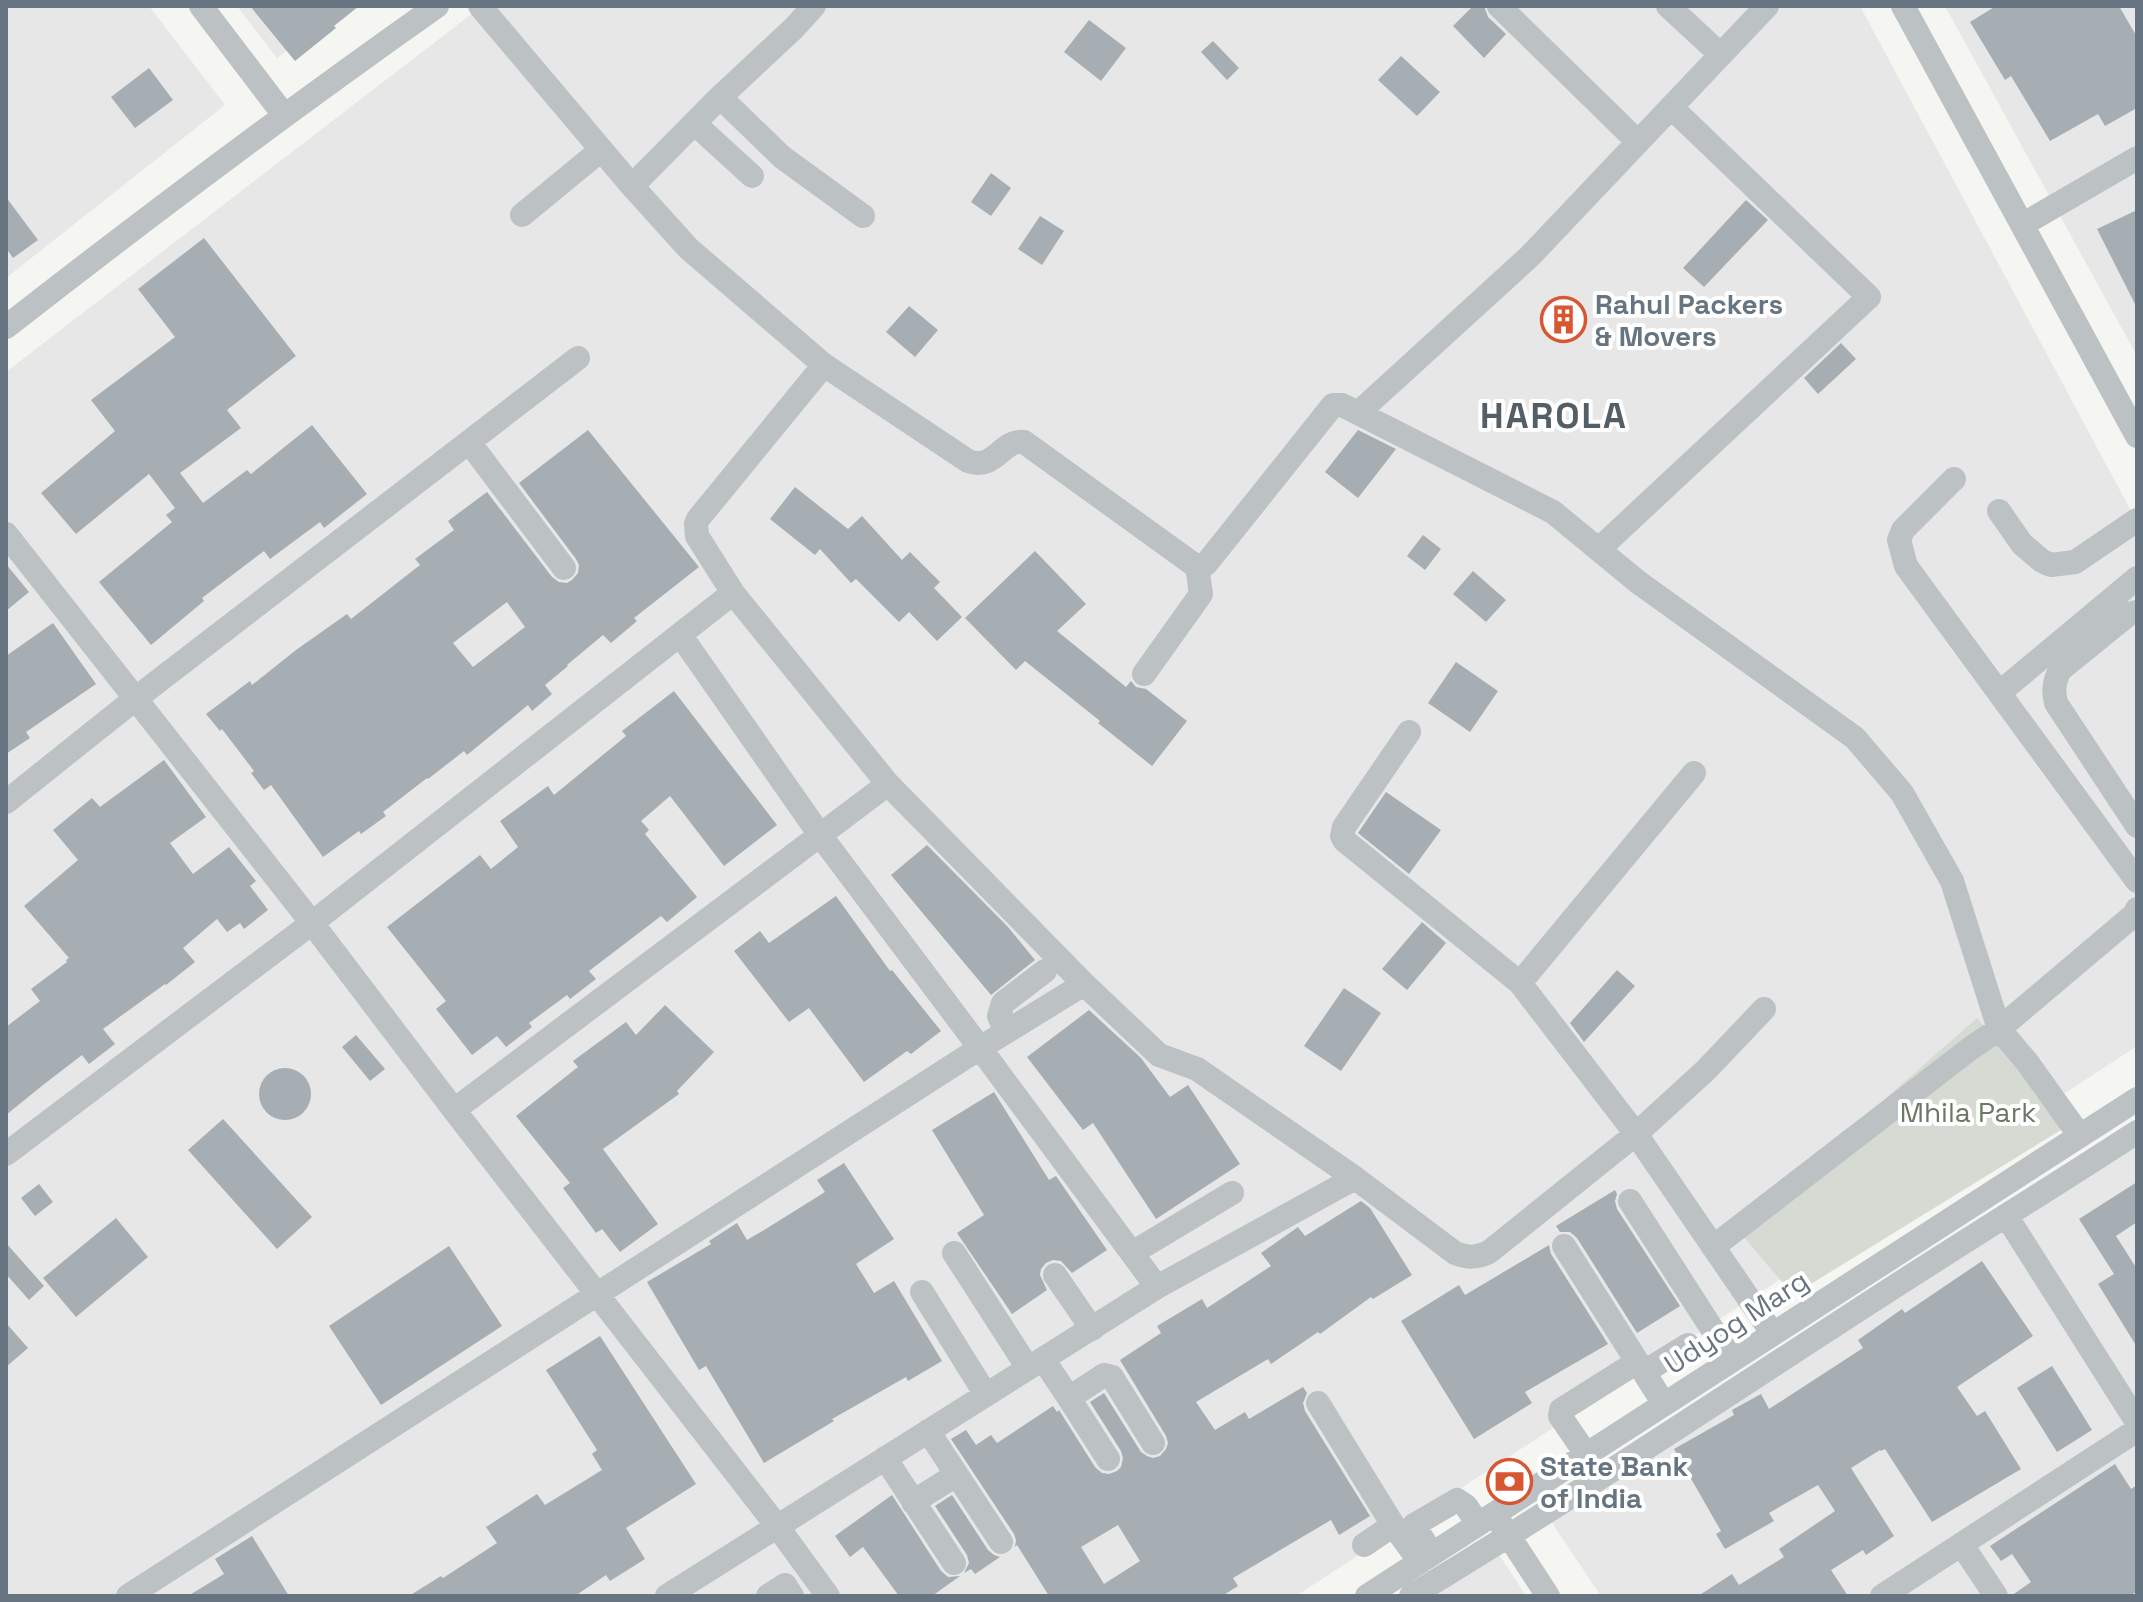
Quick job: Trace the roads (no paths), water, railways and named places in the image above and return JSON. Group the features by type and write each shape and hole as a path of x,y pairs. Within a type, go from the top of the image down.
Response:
{"street":[{"path":"201,6 284,115"},
{"path":"6,327 284,115 437,6"},
{"path":"480,6 689,249 824,365 973,464 988,462 1016,441 1024,442 1197,566 1201,594 1144,674"},
{"path":"632,186 814,6"},
{"path":"1499,6 1638,142"},
{"path":"1668,6 1721,55"},
{"path":"1358,413 1530,256 1767,6"},
{"path":"1911,9 2022,225 2137,434"},
{"path":"720,97 782,157 863,216"},
{"path":"1599,549 1869,297 1672,108"},
{"path":"694,123 752,176"},
{"path":"522,215 601,150"},
{"path":"2022,225 2134,165"},
{"path":"6,802 578,358"},
{"path":"824,365 698,519 697,536 733,593 888,784 1084,984 1159,1055 1197,1069 1355,1178 1455,1253 1478,1257 1489,1252 1636,1134 1706,1070 1764,1009"},
{"path":"1197,566 1206,564 1333,405 1342,405 1553,512 1638,582 1855,738 1878,764 1902,793 1952,881 1999,1029 2027,1062 2080,1136"},
{"path":"469,442 564,568"},
{"path":"1954,479 1903,530 1899,540 1906,566 2137,881"},
{"path":"1999,511 2022,544 2051,565 2075,562 2137,520"},
{"path":"6,534 312,923 828,1596"},
{"path":"1999,693 2137,578"},
{"path":"6,1154 312,923 733,593"},
{"path":"2137,612 2129,614 2060,670 2053,690 2056,703 2137,826"},
{"path":"681,636 820,835 1132,1253 1152,1290"},
{"path":"1409,732 1344,827 1342,836 1345,841 1520,983 1636,1134 1773,1334"},
{"path":"1520,983 1694,773"},
{"path":"454,1110 888,784"},
{"path":"1713,1247 1999,1029 2135,914 2137,909"},
{"path":"1006,1032 999,1021 1003,1003 1045,971"},
{"path":"128,1596 1084,984"},
{"name":"Udyog Marg","path":"1367,1596 2137,1099"},
{"name":"Udyog Marg","path":"1411,1596 1509,1537 2137,1132"},
{"path":"682,1592 777,1526 1152,1290 1355,1178"},
{"path":"1132,1253 1232,1193"},
{"path":"1630,1201 1732,1360"},
{"path":"2007,1217 2137,1422"},
{"path":"1108,1241 1152,1290"},
{"path":"1564,1246 1631,1368 1659,1407"},
{"path":"954,1253 1036,1363 1069,1398 1108,1459"},
{"path":"982,1275 1036,1363"},
{"path":"1055,1275 1092,1329"},
{"path":"922,1292 986,1395"},
{"path":"1586,1454 1560,1416 1561,1410 1631,1368 1682,1348 1698,1383"},
{"path":"1069,1398 1104,1375 1112,1377 1153,1443"},
{"path":"1318,1403 1426,1558"},
{"path":"1882,1596 2137,1430"},
{"path":"928,1431 1001,1542"},
{"path":"885,1458 954,1563"},
{"path":"1380,1474 1403,1525"},
{"path":"913,1502 956,1475"},
{"path":"1364,1545 1457,1500 1509,1537 1548,1596"},
{"path":"1962,1545 1996,1596"},
{"path":"768,1596 785,1585 792,1596"}],"place":[{"name":"Rahul Packers & Movers","path":"1564,320"},
{"name":"State Bank of India","path":"1509,1482"}],"district":[{"name":"HAROLA","path":"1554,416"}],"park label":[{"name":"Mhila Park","path":"1968,1112"}]}
